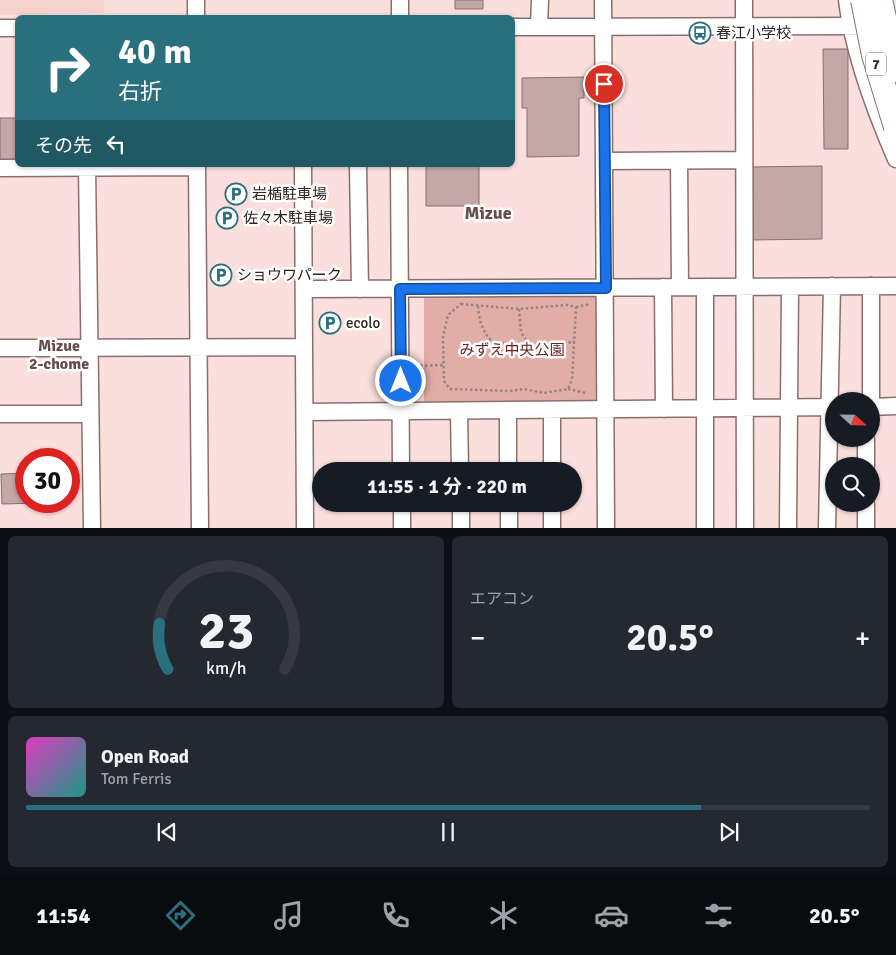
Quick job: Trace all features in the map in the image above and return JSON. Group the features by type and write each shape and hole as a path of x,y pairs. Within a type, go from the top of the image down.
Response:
{"highway":[{"name":"7","path":"862,0 874,55 896,127"},
{"name":"7","path":"880,0 896,70"}],"street":[{"path":"196,0 196,15"},
{"path":"400,0 400,15"},
{"path":"539,27 540,0"},
{"path":"603,0 606,528"},
{"path":"744,0 745,528"},
{"path":"847,0 851,26 896,159"},
{"path":"515,27 896,27 892,0"},
{"path":"0,28 15,28"},
{"path":"605,161 744,160"},
{"path":"664,409 679,161"},
{"path":"0,168 22,167"},
{"path":"65,167 142,167"},
{"path":"197,167 200,528"},
{"path":"303,167 306,528"},
{"path":"358,167 360,289"},
{"path":"399,167 402,462"},
{"path":"87,168 92,528"},
{"path":"788,528 790,286"},
{"path":"832,286 832,392"},
{"path":"871,286 871,392"},
{"path":"304,289 896,286"},
{"path":"705,287 705,528"},
{"path":"0,348 304,347"},
{"path":"880,406 896,406"},
{"path":"305,412 825,407"},
{"path":"508,410 508,462"},
{"path":"552,410 552,462"},
{"path":"459,411 460,462"},
{"path":"0,414 90,414"},
{"path":"828,528 831,448"},
{"path":"402,512 402,528"},
{"path":"461,512 461,528"},
{"path":"508,512 509,528"},
{"path":"552,512 552,528"},
{"path":"866,512 866,528"}],"path":[{"path":"576,307 572,380 568,389 544,393 524,389 510,391 450,389 444,381 443,337 448,315 461,304 519,309 567,305 576,307 593,304"},
{"path":"478,306 479,320 484,332 492,342 530,346 546,350 574,341"},
{"path":"519,309 522,332 530,346"},
{"path":"401,366 444,365"}],"shaded area":[{"path":"0,0 104,0 104,13 0,15"}],"green space":[{"name":"みずえ中央公園","path":"424,292 598,294 600,398 597,407 424,409"}],"building":[{"path":"455,0 483,0 483,9 455,9"},
{"path":"823,49 848,49 848,149 824,149"},
{"path":"584,77 584,98 579,98 579,156 527,157 527,108 522,108 522,78"},
{"path":"0,118 15,118 15,159 0,160"},
{"path":"822,166 822,239 752,240 751,167"},
{"path":"426,167 479,167 479,206 426,206"},
{"path":"15,473 15,504 2,504 1,474"}],"place":[{"name":"春江小学校","path":"700,33"},
{"name":"岩楯駐車場","path":"236,194"},
{"name":"佐々木駐車場","path":"227,218"},
{"name":"ショウワパーク","path":"221,275"},
{"name":"ecolo","path":"330,323"}],"district":[{"name":"Mizue","path":"488,213"},
{"name":"Mizue 2-chome","path":"59,355"}],"route":[{"path":"401,381 400,289 606,288 604,84"}]}
